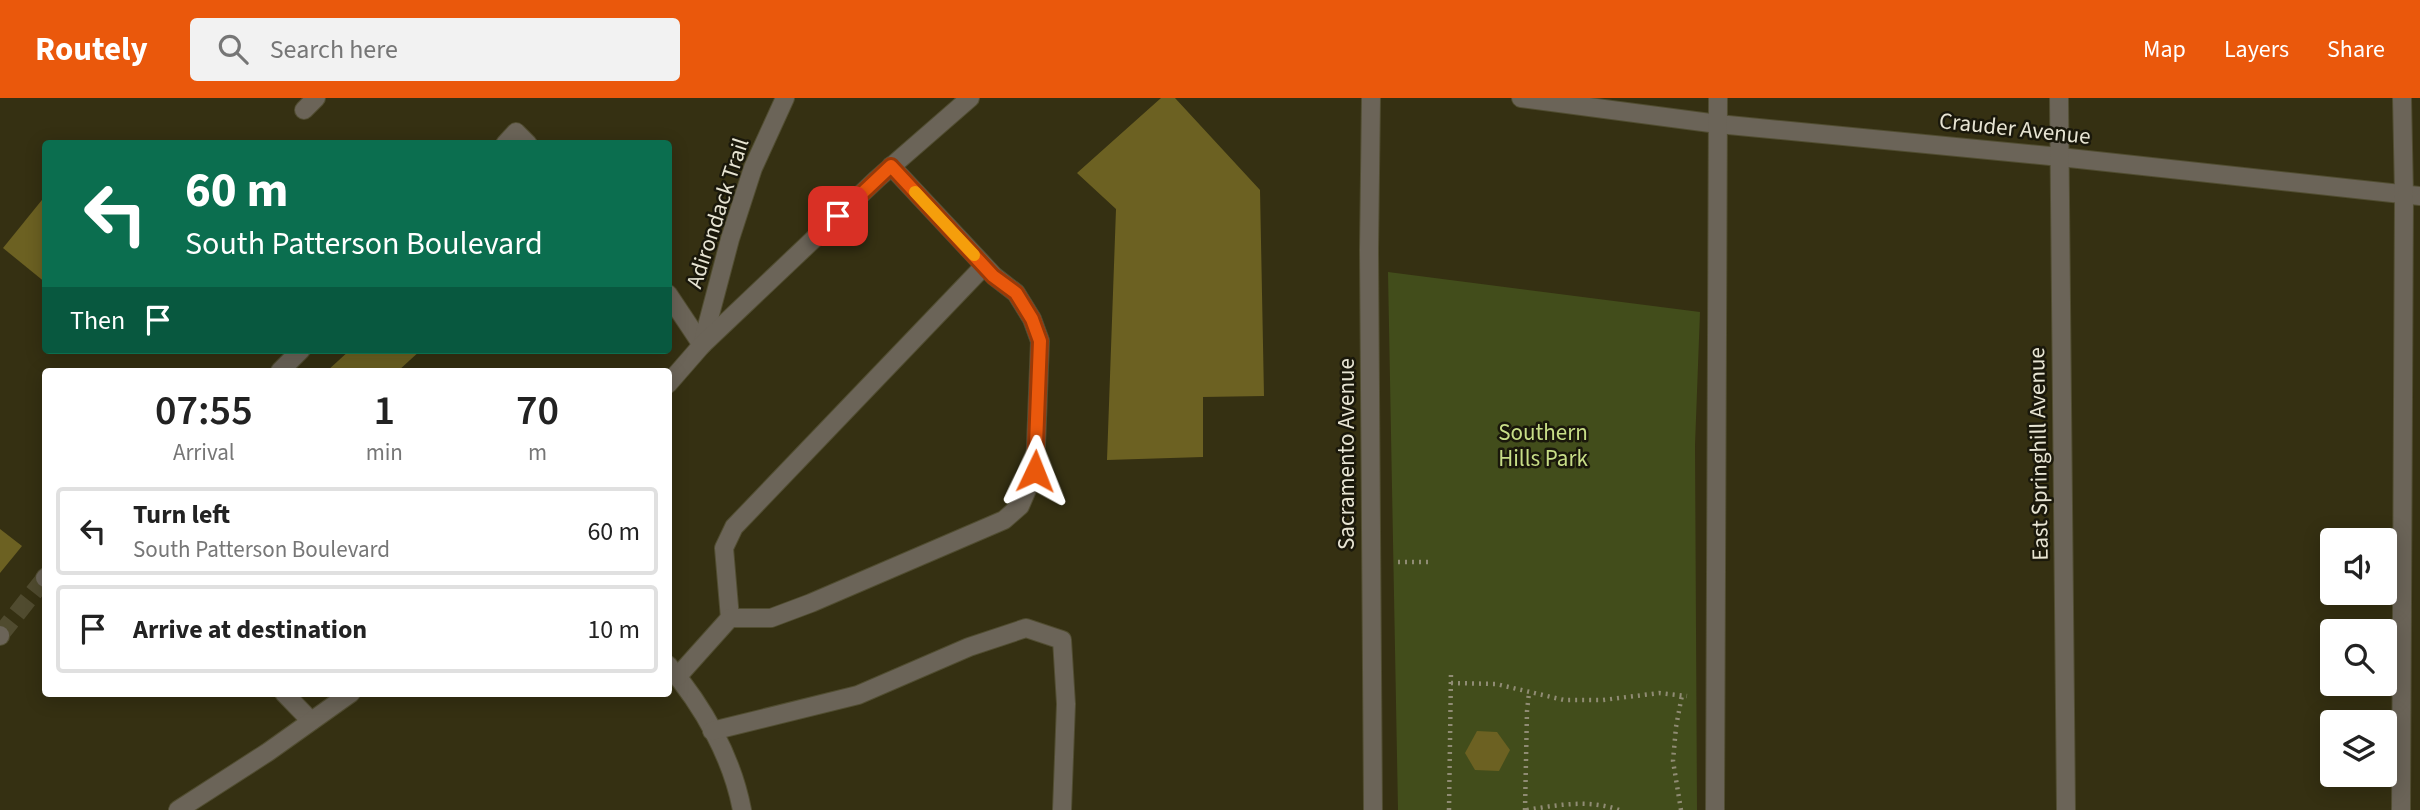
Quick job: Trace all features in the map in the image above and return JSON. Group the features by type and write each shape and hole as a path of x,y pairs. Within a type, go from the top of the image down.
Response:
{"street":[{"name":"Adirondack Trail","path":"702,345 730,239 753,168 785,98"},
{"path":"672,379 702,345 891,166 970,98"},
{"name":"Sacramento Avenue","path":"1371,98 1369,263 1373,810"},
{"name":"Crauder Avenue","path":"1521,98 1718,124 2412,195"},
{"path":"1715,810 1718,98"},
{"name":"East Springhill Avenue","path":"2059,98 2067,810"},
{"path":"2401,810 2412,195 2402,98"},
{"path":"509,140 516,132 524,140"},
{"path":"742,810 723,750 692,694 673,671 730,618 771,618 1004,520 1020,506 1035,471 1040,341 1032,319 1016,293 993,276 891,166"},
{"path":"730,618 723,548 734,527 984,266"},
{"path":"672,300 702,345"},
{"path":"283,368 297,354"},
{"path":"712,731 858,695 970,647 1026,628 1062,640 1066,704 1062,810"},
{"path":"288,697 312,721"},
{"path":"178,810 268,752 345,697"}],"path":[{"path":"1390,561 1429,562"},
{"path":"1449,810 1451,671"},
{"path":"1451,683 1496,684 1563,700 1603,700 1659,693 1716,700"},
{"path":"1529,693 1526,810 1585,804 1619,810"},
{"path":"1681,810 1673,761 1675,727 1682,695"}],"green space":[{"name":"Southern Hills Park","path":"1388,272 1700,312 1695,445 1697,810 1398,810"}],"building":[{"path":"1161,98 1175,98 1260,190 1264,396 1203,397 1203,457 1107,460 1116,209 1077,173"},
{"path":"42,200 42,280 3,248"},
{"path":"346,354 417,354 401,368 330,368"},
{"path":"0,529 22,546 0,573"},
{"path":"1477,731 1497,732 1510,750 1499,771 1475,770 1465,753"}],"tunnel":[{"path":"0,635 42,582"}],"slow traffic":[{"path":"915,192 974,255"}],"route":[{"path":"838,216 891,166 993,276 1016,293 1032,319 1040,341 1035,471"}]}
